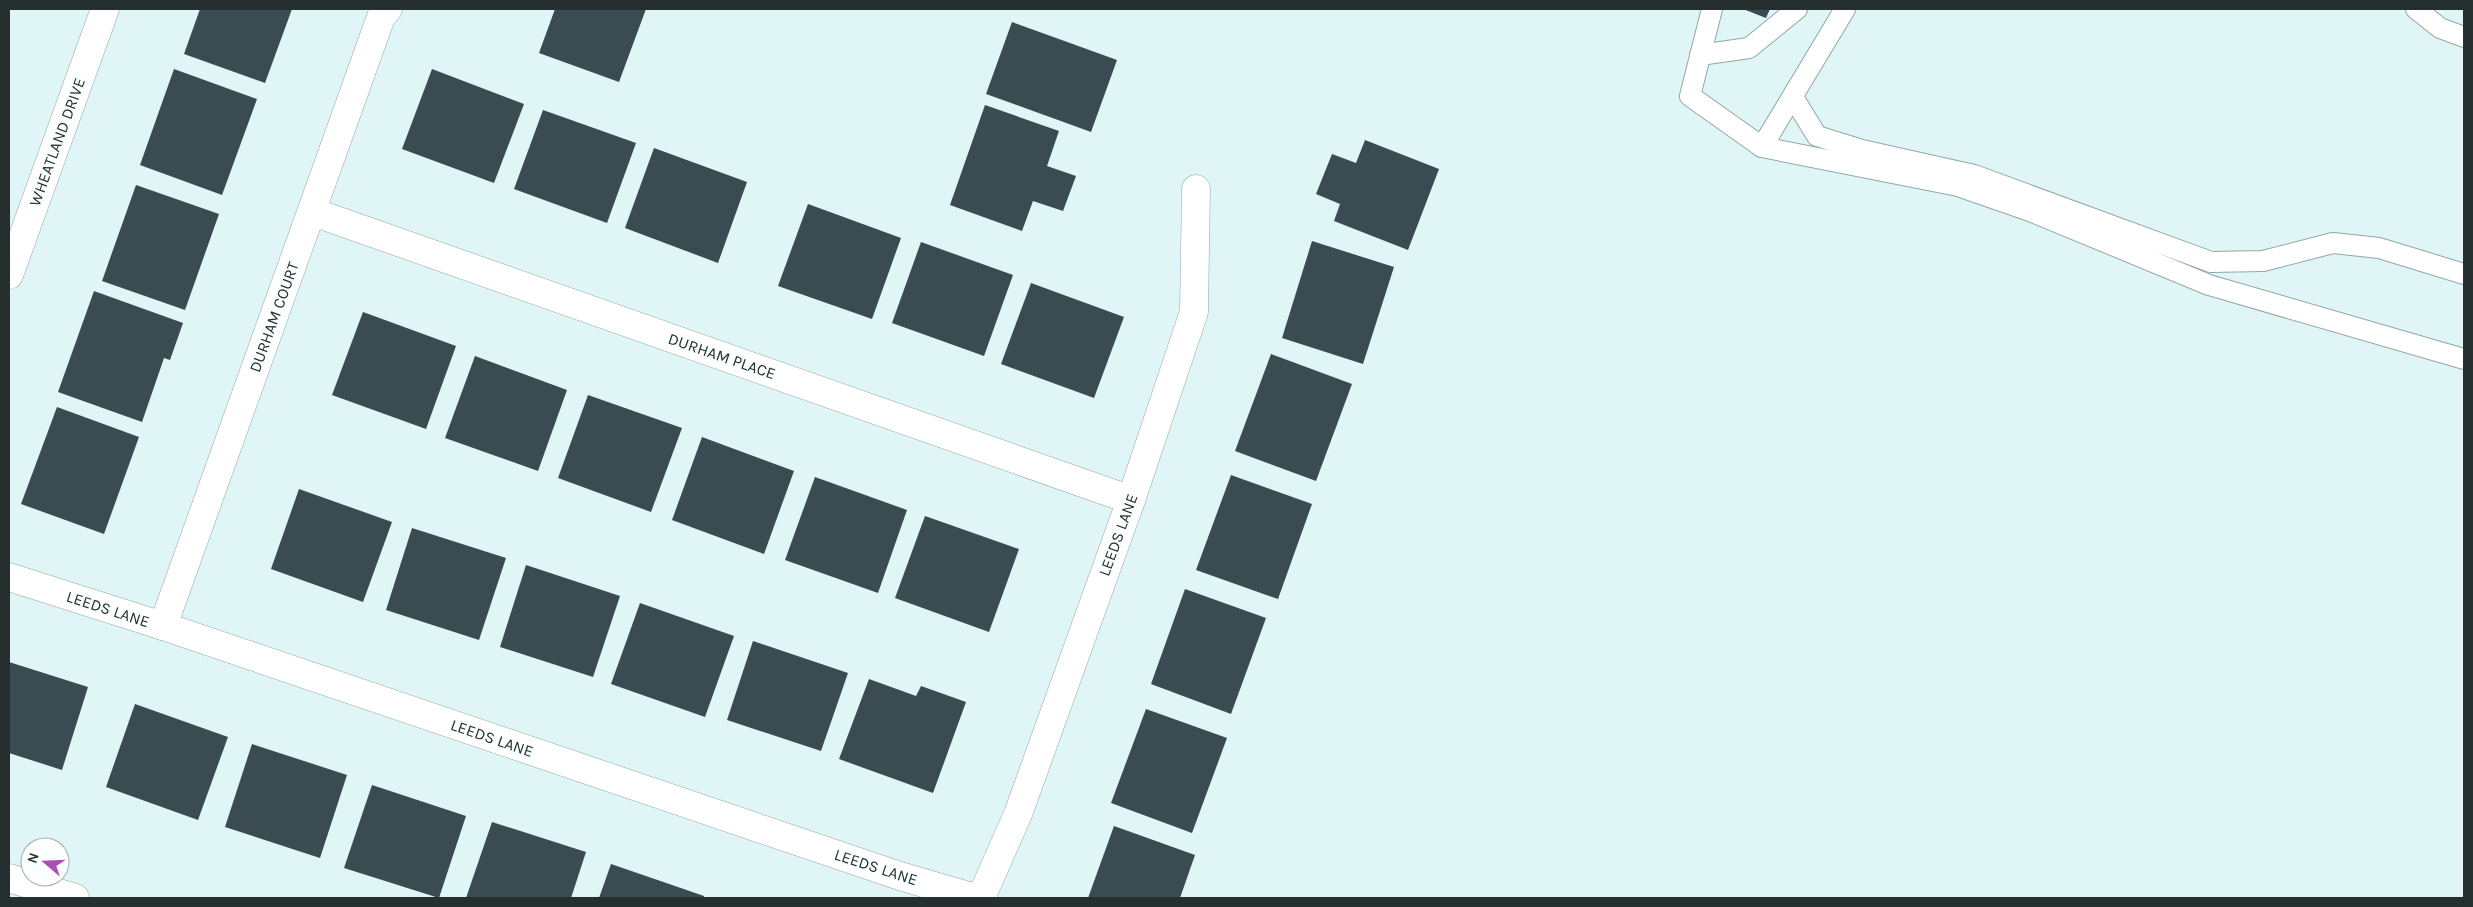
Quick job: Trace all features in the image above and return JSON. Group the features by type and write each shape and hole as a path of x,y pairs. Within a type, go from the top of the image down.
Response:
{"street":[{"name":"WHEATLAND DRIVE","path":"9,276 104,9"},
{"name":"DURHAM COURT","path":"163,626 381,17 388,9"},
{"name":"LEEDS LANE","path":"981,898 1018,814 1131,500 1194,312 1196,188"},
{"name":"DURHAM PLACE","path":"312,212 1131,500"},
{"name":"LEEDS LANE","path":"9,577 163,626 900,876 975,898"},
{"path":"9,878 76,898"}],"lane":[{"path":"1712,9 1690,96 1762,147 1958,186 2030,211 2209,285 2464,359"},
{"path":"1700,55 1750,48 1798,9"},
{"path":"1762,147 1845,9"},
{"path":"2416,9 2440,28 2464,37"},
{"path":"1793,98 1817,136 1862,150 1974,175 2211,262 2263,261 2333,243 2379,248 2464,274"}],"building":[{"path":"200,9 292,9 265,83 184,54"},
{"path":"555,9 646,9 619,82 539,53"},
{"path":"1743,9 1770,9 1766,18"},
{"path":"1012,22 1117,60 1091,132 986,94"},
{"path":"174,69 257,99 222,195 140,165"},
{"path":"432,69 524,104 494,183 402,149"},
{"path":"985,105 1059,131 1047,166 1076,176 1063,211 1033,201 1022,231 950,205"},
{"path":"543,110 636,143 607,223 514,189"},
{"path":"1365,140 1439,169 1408,250 1334,221 1340,204 1316,194 1332,154 1356,163"},
{"path":"654,148 747,182 718,263 625,228"},
{"path":"136,185 219,214 185,310 102,281"},
{"path":"808,204 901,238 872,319 778,286"},
{"path":"1312,241 1394,267 1363,364 1282,338"},
{"path":"921,242 1013,275 984,356 892,323"},
{"path":"1031,283 1124,317 1094,398 1001,364"},
{"path":"94,291 183,323 170,360 164,358 142,422 58,392"},
{"path":"363,312 456,346 426,429 332,395"},
{"path":"1271,354 1352,384 1316,481 1235,451"},
{"path":"475,356 567,390 538,471 445,438"},
{"path":"588,395 682,428 651,512 558,478"},
{"path":"57,407 139,437 104,534 21,504"},
{"path":"702,437 794,471 764,554 672,520"},
{"path":"1231,475 1312,504 1278,599 1196,570"},
{"path":"815,477 907,510 878,593 785,560"},
{"path":"299,489 392,522 363,602 271,569"},
{"path":"925,516 1019,549 989,632 895,598"},
{"path":"412,528 506,558 479,640 386,610"},
{"path":"526,565 620,596 593,677 500,647"},
{"path":"1185,589 1266,618 1231,714 1151,684"},
{"path":"640,603 734,636 705,717 611,684"},
{"path":"753,641 848,673 821,751 727,720"},
{"path":"9,662 88,687 62,770 9,753"},
{"path":"869,679 916,696 921,686 966,702 933,793 839,759"},
{"path":"135,704 228,737 198,820 106,787"},
{"path":"1146,709 1227,738 1192,833 1111,803"},
{"path":"252,744 347,775 320,858 225,827"},
{"path":"372,785 466,816 439,898 344,868"},
{"path":"492,822 586,852 571,898 466,898"},
{"path":"1114,826 1195,855 1180,898 1088,898"},
{"path":"611,864 704,896 704,898 599,898"}]}
